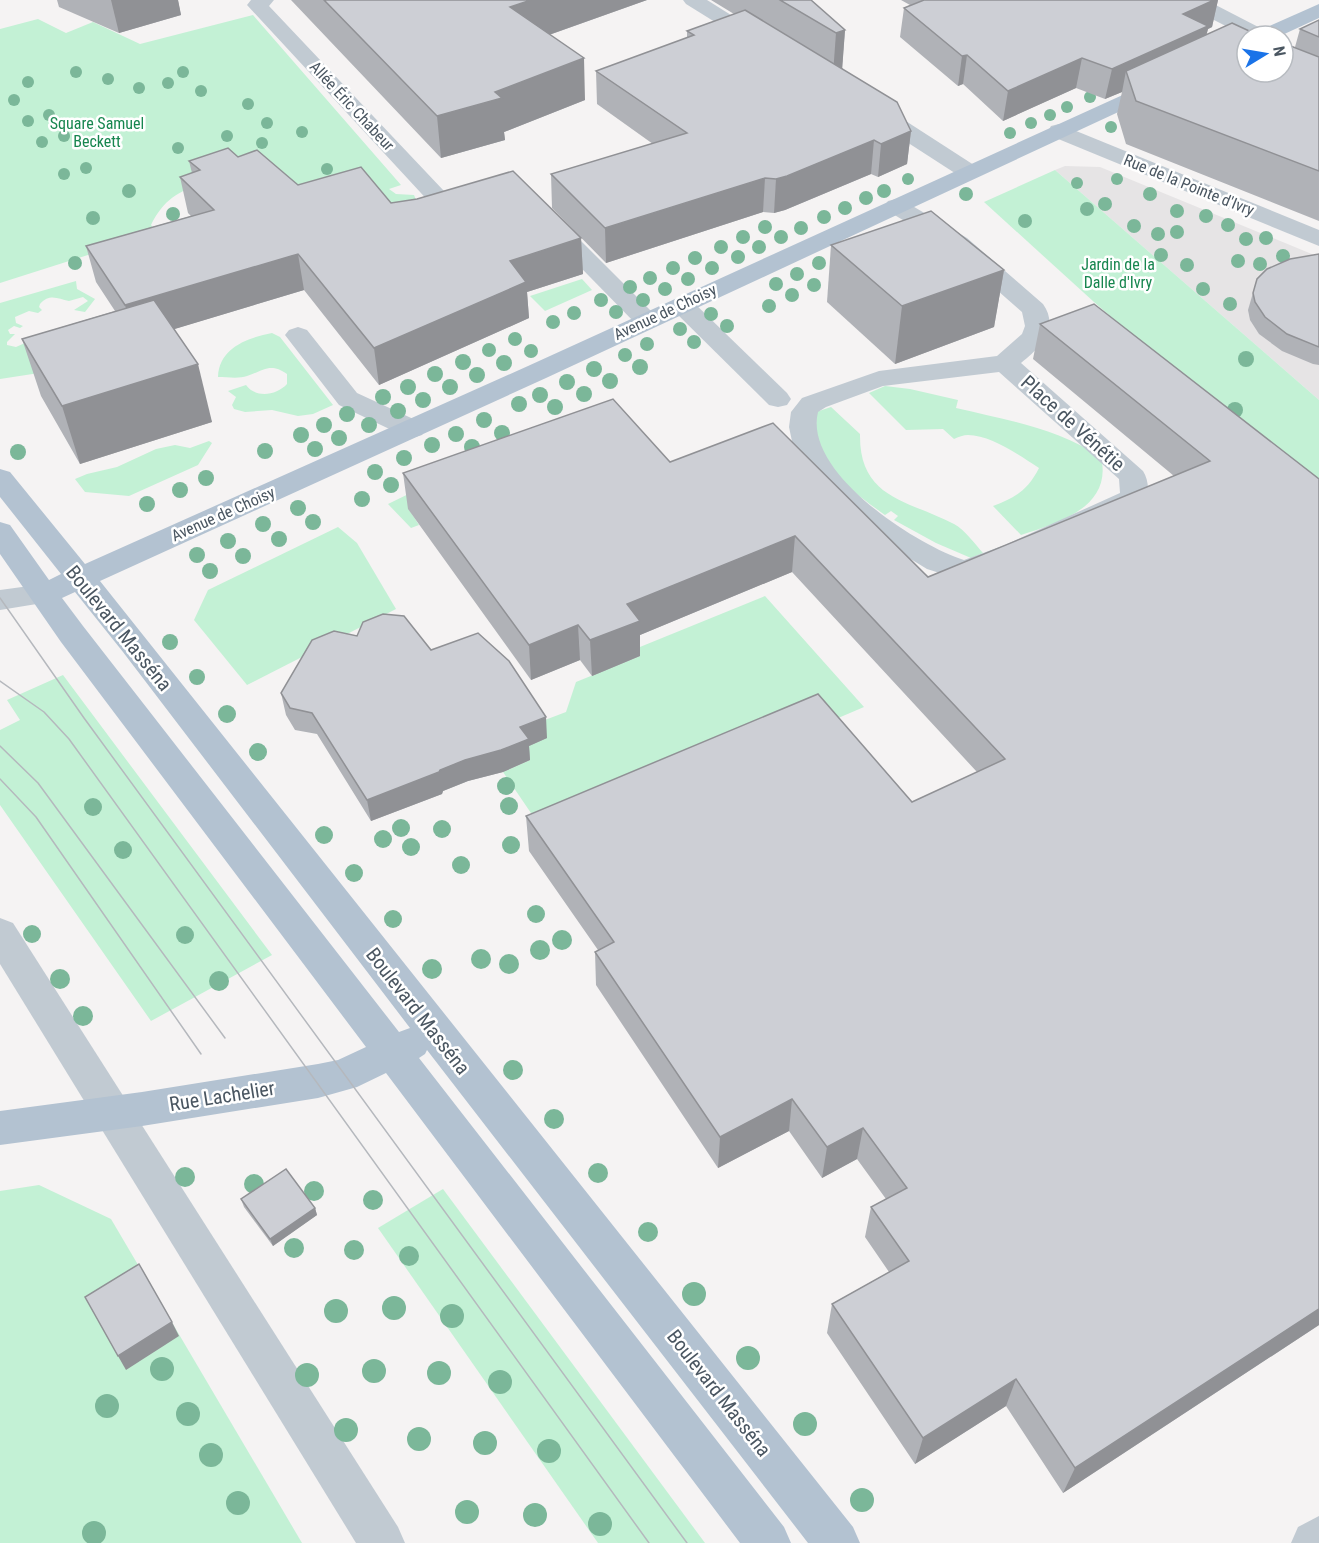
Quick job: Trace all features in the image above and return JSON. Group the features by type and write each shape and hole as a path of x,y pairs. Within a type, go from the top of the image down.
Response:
{"main road":[{"path":"1288,24 1319,10"},
{"name":"Avenue de Choisy","path":"44,594 412,429 1183,73"},
{"name":"Boulevard Masséna","path":"0,478 81,578 837,1543"},
{"name":"Boulevard Masséna","path":"0,532 44,594 768,1543"},
{"name":"Rue Lachelier","path":"0,1128 318,1081 344,1075 394,1053 434,1030"}],"street":[{"name":"Allée Éric Chabeur","path":"264,0 257,5 433,193 465,211 430,222"},
{"path":"693,0 773,50"},
{"path":"1190,0 1238,24"},
{"path":"853,98 969,172"},
{"name":"Rue de la Pointe d'Ivry","path":"1059,131 1319,239"},
{"path":"396,187 433,193"},
{"name":"Place de Vénétie","path":"896,206 958,243 1034,309 1040,320 1038,328 1032,339 1005,363 879,379 808,406 803,414 803,435 809,457 833,485 876,525 936,561 965,571 1015,552 1134,498 1133,477 1005,363"},
{"path":"537,210 647,321"},
{"path":"682,305 778,399"},
{"path":"298,335 348,399 412,429"},
{"path":"0,600 44,594"},
{"path":"0,933 382,1543"},
{"path":"1314,1543 1319,1539"}],"shaded area":[{"path":"1065,166 1100,167 1319,257 1319,400 1055,170"}],"green space":[{"name":"Square Samuel Beckett","path":"253,15 401,185 389,189 396,194 414,195 416,200 386,211 204,182 179,193 161,209 151,225 157,233 0,283 0,29 38,19 66,33 93,22 140,44"},
{"name":"Jardin de la Dalle d'Ivry","path":"1055,170 1319,400 1319,498 1094,302 984,202"},
{"path":"582,279 592,290 545,311 530,296"},
{"path":"76,281 77,289 95,299 85,312 74,310 88,301 83,297 69,301 51,298 40,304 39,307 42,310 38,313 29,311 15,317 16,323 23,326 20,328 14,326 8,330 10,334 15,334 7,345 16,347 25,343 52,371 0,379 0,303"},
{"path":"272,333 280,337 333,405 313,414 298,416 272,410 245,412 234,409 232,405 236,397 228,391 246,385 255,392 266,394 278,391 287,384 287,374 271,368 244,377 218,377 223,359 236,346 244,341"},
{"path":"885,386 958,400 956,408 1031,426 1084,447 1101,457 1103,474 1099,489 1091,500 1066,518 1021,535 993,506 1020,492 1039,468 986,438 968,435 954,439 943,429 906,430 869,393"},
{"path":"831,407 860,434 862,456 868,472 877,485 904,502 954,524 970,537 983,553 971,558 936,543 894,520 898,516 891,511 885,515 838,477 823,459 816,441 816,412"},
{"path":"209,441 212,443 198,465 129,496 85,492 75,479 117,467 156,449 175,445 190,448"},
{"path":"472,463 408,508 419,525 411,528 388,504"},
{"path":"338,527 357,543 396,609 247,685 194,620 208,590"},
{"path":"765,596 864,707 550,841 503,772 530,760 522,748 537,723 566,712 576,682 640,656 635,649"},
{"path":"63,675 272,955 151,1021 0,805 0,730 20,720 7,700"},
{"path":"39,1185 111,1219 302,1543 0,1543 0,1191"},
{"path":"443,1189 705,1543 598,1543 378,1228"}],"building":[{"path":"324,0 531,0 510,7 584,58 495,92 502,98 437,116"},
{"path":"780,0 811,0 845,30 836,33"},
{"path":"924,0 1214,0 1183,14 1208,26 1112,69 1082,58 1008,91 967,55 962,56 904,8"},
{"path":"745,10 897,102 911,131 881,144 874,140 787,176 776,179 765,178 605,228 551,174 687,133 596,71 694,35 687,31"},
{"path":"1319,20 1319,37 1300,29"},
{"path":"1232,23 1235,24 1235,84 1295,84 1295,48 1319,57 1319,171 1136,101 1126,71"},
{"path":"228,148 238,157 257,150 298,185 361,167 391,203 417,199 513,171 581,238 510,261 526,282 374,348 298,254 125,305 86,246 214,210 180,177 200,170 189,161"},
{"path":"931,211 1004,270 902,306 831,245"},
{"path":"1319,254 1319,347 1287,334 1265,317 1255,302 1253,293 1257,279 1267,269 1290,259"},
{"path":"154,300 198,364 62,406 22,339"},
{"path":"1094,304 1319,479 1319,1309 1075,1468 1016,1379 923,1438 832,1304 909,1261 871,1207 907,1188 863,1128 827,1147 792,1099 720,1137 595,952 614,942 526,816 818,694 912,802 1005,759 795,536 627,604 640,621 590,640 578,625 529,645 403,473 613,399 670,462 773,423 928,577 1210,461 1040,324"},
{"path":"383,614 404,616 431,650 478,633 509,661 546,717 520,727 529,739 465,760 367,800 312,713 290,708 281,693 312,640 334,631 357,636 363,622"},
{"path":"286,1169 315,1208 270,1239 241,1199"},
{"path":"139,1264 172,1322 118,1356 85,1297"}],"tram line":[{"path":"0,598 84,718 687,1543"},
{"path":"0,681 44,712 69,739 649,1543"},
{"path":"0,746 38,783 225,1038"},
{"path":"0,779 36,817 201,1054"}]}
